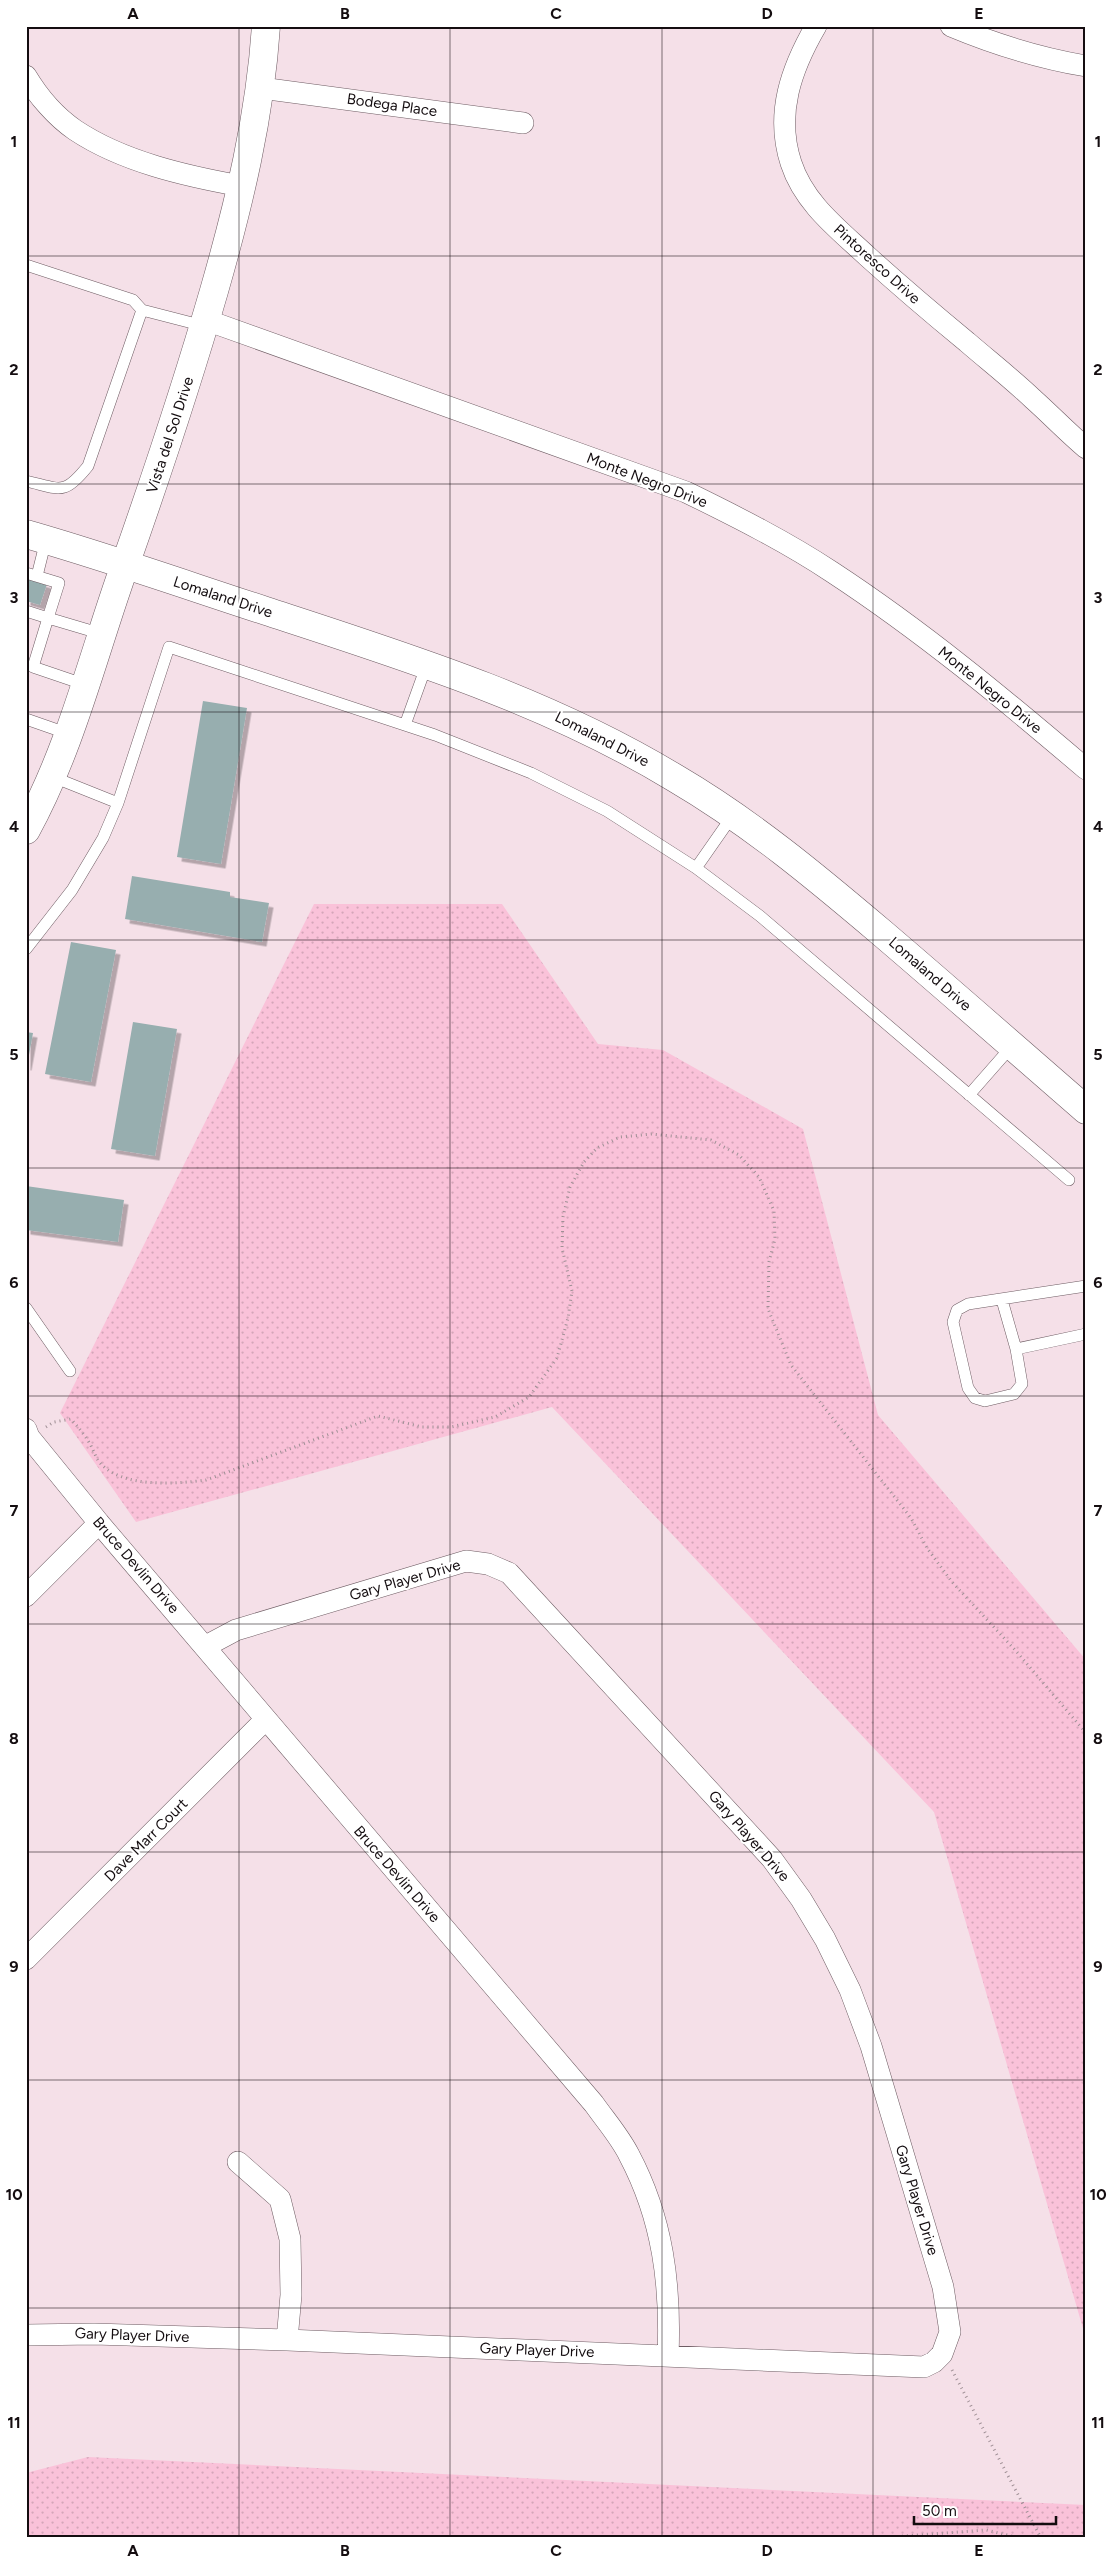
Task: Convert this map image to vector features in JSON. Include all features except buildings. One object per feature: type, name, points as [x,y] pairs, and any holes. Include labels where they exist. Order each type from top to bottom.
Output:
[{"type":"street","name":"Vista del Sol Drive","points":[[30,816],[53,777],[70,734],[124,565],[162,463],[205,323],[242,186],[255,125],[261,88],[266,26]]},
{"type":"street","name":"Pintoresco Drive","points":[[816,26],[788,86],[784,117],[788,150],[801,186],[813,204],[830,222],[916,301],[1033,398],[1086,448]]},
{"type":"street","points":[[951,26],[1006,47],[1056,61],[1086,66]]},
{"type":"street","points":[[26,76],[54,111],[68,124],[104,146],[159,166],[205,179],[242,186]]},
{"type":"street","name":"Bodega Place","points":[[261,88],[523,123]]},
{"type":"street","name":"Monte Negro Drive","points":[[205,323],[686,492],[738,518],[830,571],[907,624],[1008,702],[1086,769]]},
{"type":"street","name":"Lomaland Drive","points":[[36,537],[427,664],[495,689],[567,720],[676,778],[733,815],[821,881],[1086,1110]]},
{"type":"street","name":"Bruce Devlin Drive","points":[[27,1433],[99,1524],[206,1646],[266,1720],[594,2104],[629,2154],[649,2198],[665,2256],[670,2315],[668,2356]]},
{"type":"street","points":[[26,1596],[99,1524]]},
{"type":"street","name":"Gary Player Drive","points":[[26,2335],[76,2334],[287,2340],[924,2367],[934,2362],[942,2354],[950,2332],[943,2287],[871,2046],[850,1990],[825,1939],[801,1899],[772,1859],[509,1573],[488,1564],[466,1562],[236,1630],[206,1646]]},
{"type":"street","name":"Dave Marr Court","points":[[26,1959],[266,1720]]},
{"type":"street","points":[[238,2162],[280,2199],[290,2239],[291,2295],[287,2340]]},
{"type":"lane","points":[[26,265],[134,300],[142,310],[205,323]]},
{"type":"lane","points":[[26,481],[61,489],[74,484],[88,466],[142,310]]},
{"type":"lane","points":[[36,537],[30,575],[59,582],[33,667],[86,685]]},
{"type":"lane","points":[[26,611],[102,634]]},
{"type":"lane","points":[[26,949],[72,890],[103,838],[118,803],[168,648],[404,725],[531,773],[607,810],[696,868],[760,916],[1069,1180]]},
{"type":"lane","points":[[404,725],[427,664]]},
{"type":"lane","points":[[26,719],[70,734]]},
{"type":"lane","points":[[53,777],[118,803]]},
{"type":"lane","points":[[696,868],[733,815]]},
{"type":"lane","points":[[969,1095],[1012,1046]]},
{"type":"lane","points":[[1002,1300],[1016,1349],[1022,1384],[1014,1394],[986,1401],[975,1398],[968,1388],[953,1322],[957,1310],[968,1304],[1086,1286]]},
{"type":"lane","points":[[26,1308],[70,1371]]},
{"type":"lane","points":[[1016,1349],[1086,1334]]},
{"type":"path","points":[[27,1433],[54,1422],[72,1419],[89,1442],[99,1462],[112,1474],[134,1480],[176,1484],[206,1480],[378,1416],[422,1427],[451,1427],[495,1417],[529,1397],[557,1358],[568,1318],[572,1291],[562,1248],[563,1217],[570,1187],[584,1162],[597,1148],[620,1136],[652,1134],[711,1140],[739,1155],[746,1162],[759,1177],[774,1211],[774,1240],[769,1262],[768,1309],[791,1365],[911,1518],[927,1548],[952,1582],[1016,1651],[1086,1733]]},
{"type":"path","points":[[942,2354],[1041,2538]]},
{"type":"path","points":[[877,2538],[986,2530],[1020,2538]]},
{"type":"shaded area","points":[[314,904],[502,904],[598,1044],[663,1050],[803,1129],[878,1415],[1086,1660],[1086,2339],[934,1812],[552,1407],[136,1522],[60,1413]]},
{"type":"shaded area","points":[[88,2457],[1086,2505],[1086,2538],[26,2538],[26,2473]]}]
